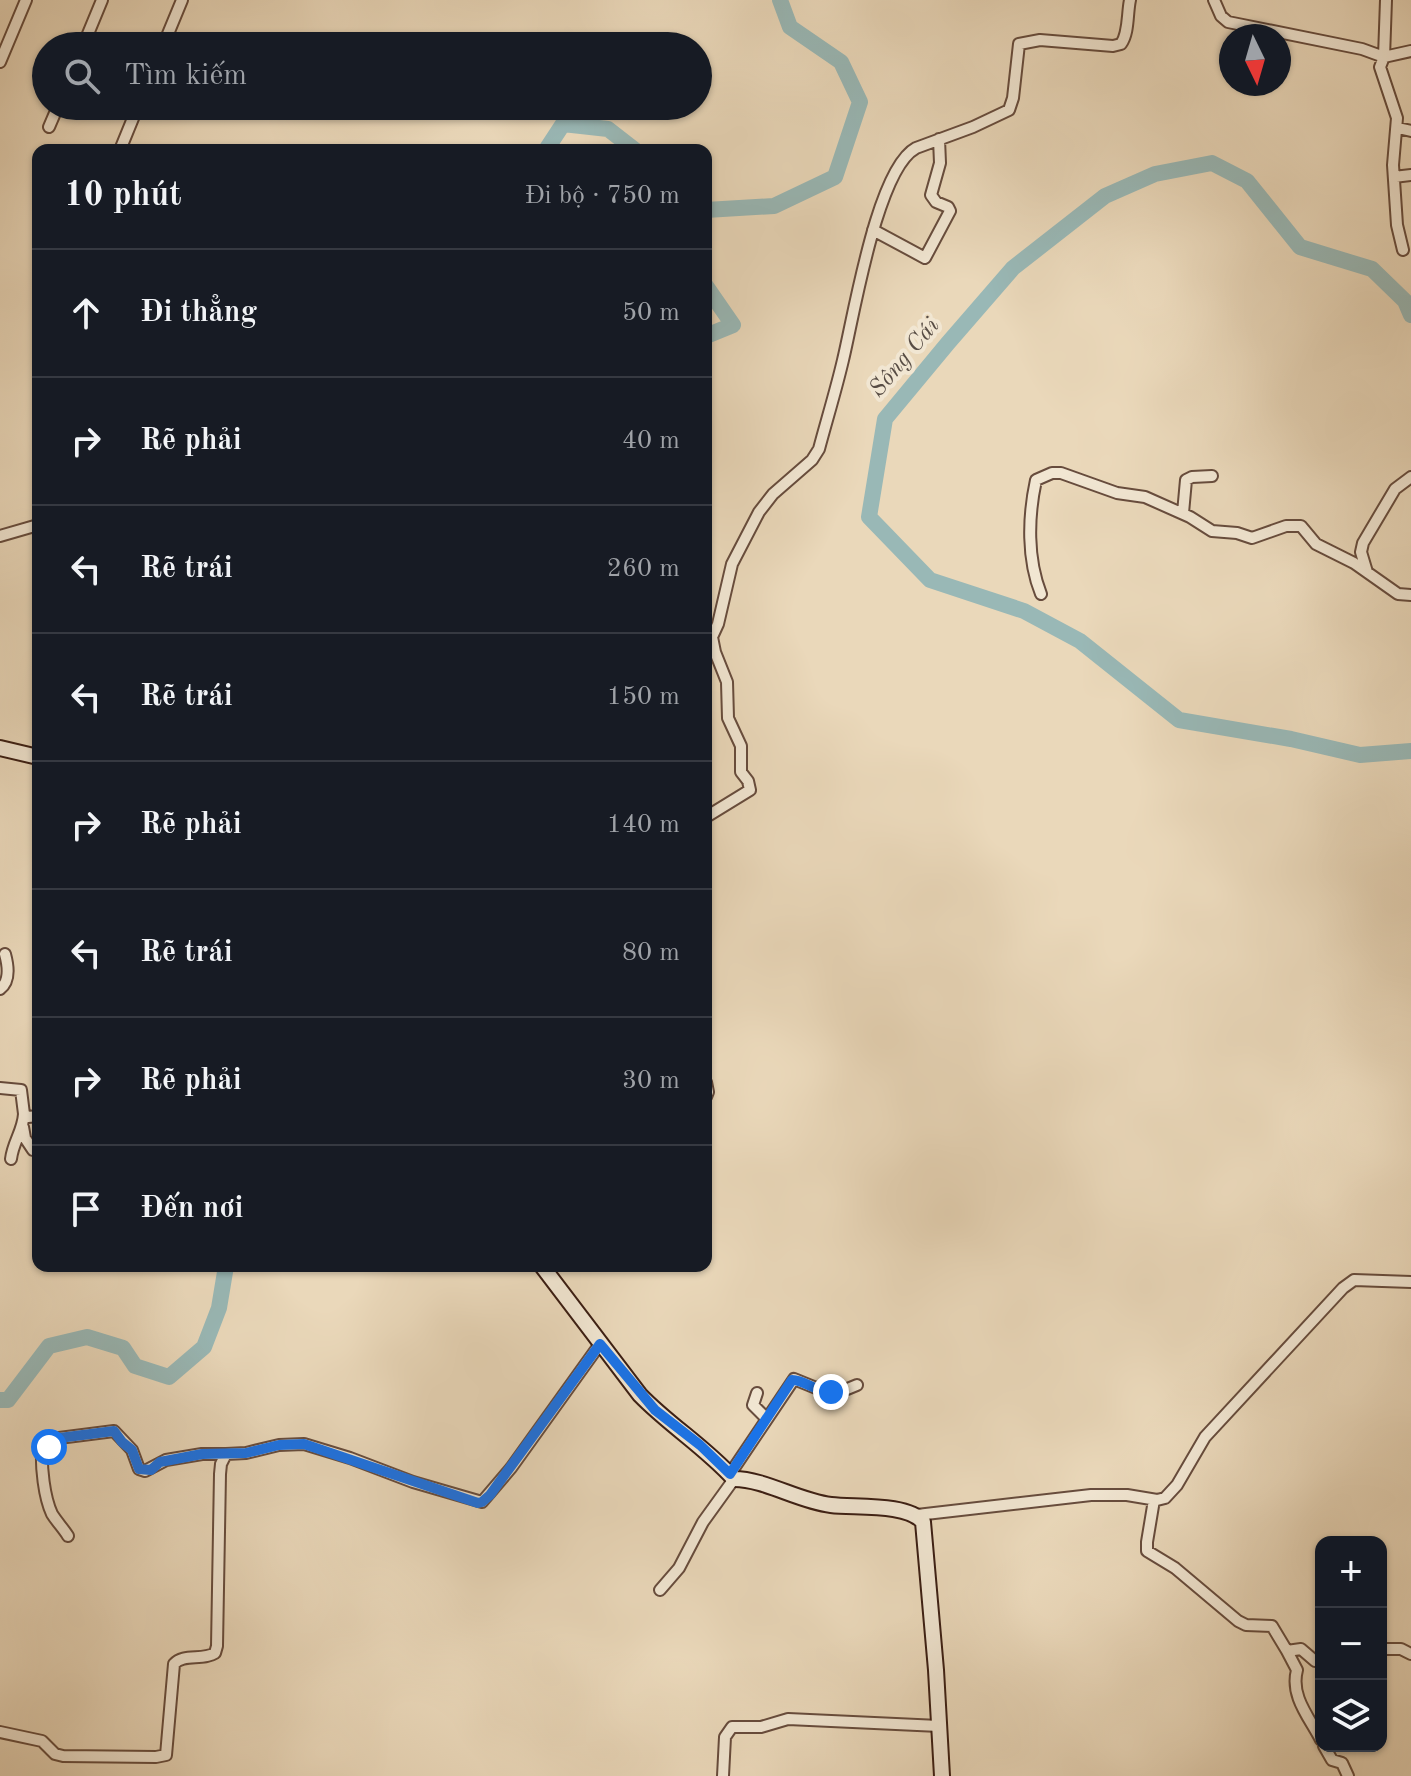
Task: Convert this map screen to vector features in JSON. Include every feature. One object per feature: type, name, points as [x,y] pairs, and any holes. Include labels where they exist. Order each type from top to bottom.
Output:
[{"type":"street","points":[[0,62],[26,0]]},
{"type":"street","points":[[89,32],[102,0]]},
{"type":"street","points":[[169,32],[182,0]]},
{"type":"street","points":[[712,811],[750,790],[741,772],[741,746],[728,718],[729,697],[725,674],[712,644],[724,589],[732,564],[759,512],[773,494],[812,460],[819,449],[873,230],[898,165],[908,152],[1009,110],[1019,44],[1040,40],[1121,44],[1125,37],[1130,0]]},
{"type":"street","points":[[1214,0],[1225,21],[1362,49],[1384,57],[1411,51]]},
{"type":"street","points":[[1386,0],[1381,72],[1395,109],[1398,128],[1393,165],[1397,225],[1403,250]]},
{"type":"street","points":[[49,127],[52,120]]},
{"type":"street","points":[[122,144],[132,120]]},
{"type":"street","points":[[1398,128],[1411,131]]},
{"type":"street","points":[[873,230],[925,258],[950,211],[931,195],[940,163],[939,139]]},
{"type":"street","points":[[1394,177],[1411,175]]},
{"type":"street","points":[[1041,594],[1031,557],[1031,519],[1035,483],[1052,473],[1068,475],[1117,493],[1145,497],[1183,513],[1207,530],[1252,538],[1286,526],[1301,526],[1316,544],[1367,572],[1398,594],[1411,595]]},
{"type":"street","points":[[1183,513],[1186,480],[1212,476]]},
{"type":"street","points":[[1367,572],[1361,552],[1363,543],[1395,489],[1411,477]]},
{"type":"street","points":[[0,536],[32,527]]},
{"type":"street","points":[[0,748],[32,756]]},
{"type":"street","points":[[0,989],[7,978],[5,954]]},
{"type":"street","points":[[0,1088],[21,1090],[25,1138],[32,1148]]},
{"type":"street","points":[[24,1114],[32,1117]]},
{"type":"street","points":[[11,1159],[13,1146],[23,1127]]},
{"type":"street","points":[[546,1272],[600,1344],[655,1410],[700,1445],[732,1477],[748,1479],[809,1501],[899,1510],[917,1515],[1091,1495],[1127,1495],[1154,1500],[1169,1495],[1205,1437],[1343,1288],[1354,1280],[1411,1282]]},
{"type":"street","points":[[68,1536],[52,1513],[41,1474],[42,1448],[52,1447],[59,1438],[114,1431],[132,1450],[139,1469],[145,1471],[166,1460],[304,1444],[482,1502],[511,1468],[600,1344]]},
{"type":"street","points":[[660,1590],[679,1568],[703,1522],[794,1379],[826,1392],[840,1392],[857,1385]]},
{"type":"street","points":[[757,1393],[753,1405],[767,1419]]},
{"type":"street","points":[[0,1732],[42,1741],[55,1754],[63,1756],[166,1755],[174,1664],[180,1659],[210,1656],[217,1646],[221,1464],[226,1454]]},
{"type":"street","points":[[1154,1500],[1147,1551],[1175,1568],[1238,1621],[1246,1625],[1272,1626],[1297,1670],[1295,1694],[1315,1729]]},
{"type":"street","points":[[917,1515],[923,1522],[926,1542],[942,1776]]},
{"type":"street","points":[[1287,1651],[1301,1649],[1315,1661]]},
{"type":"street","points":[[1387,1649],[1401,1649],[1411,1654]]},
{"type":"street","points":[[723,1776],[725,1737],[732,1727],[761,1727],[788,1719],[939,1726]]},
{"type":"street","points":[[1327,1752],[1332,1760],[1342,1763],[1348,1776]]},
{"type":"waterway","points":[[712,210],[774,206],[835,177],[860,102],[841,62],[790,27],[780,0]]},
{"type":"waterway","points":[[550,144],[563,124],[608,129],[627,144]]},
{"type":"waterway","name":"Sông Cái","points":[[1411,315],[1405,301],[1372,269],[1300,247],[1247,181],[1212,163],[1155,174],[1105,196],[1013,268],[948,343],[885,419],[869,517],[930,580],[1024,611],[1080,641],[1179,720],[1291,739],[1360,755],[1411,751]]},
{"type":"waterway","points":[[712,295],[733,325],[712,334]]},
{"type":"waterway","points":[[0,1400],[8,1400],[49,1346],[87,1337],[123,1348],[135,1366],[169,1377],[204,1347],[219,1308],[225,1272]]},
{"type":"route","points":[[49,1447],[59,1438],[114,1431],[134,1453],[139,1469],[145,1471],[166,1460],[219,1452],[246,1453],[289,1443],[304,1444],[478,1503],[490,1495],[511,1468],[600,1344],[640,1395],[730,1474],[792,1380],[819,1391],[831,1392]]}]
